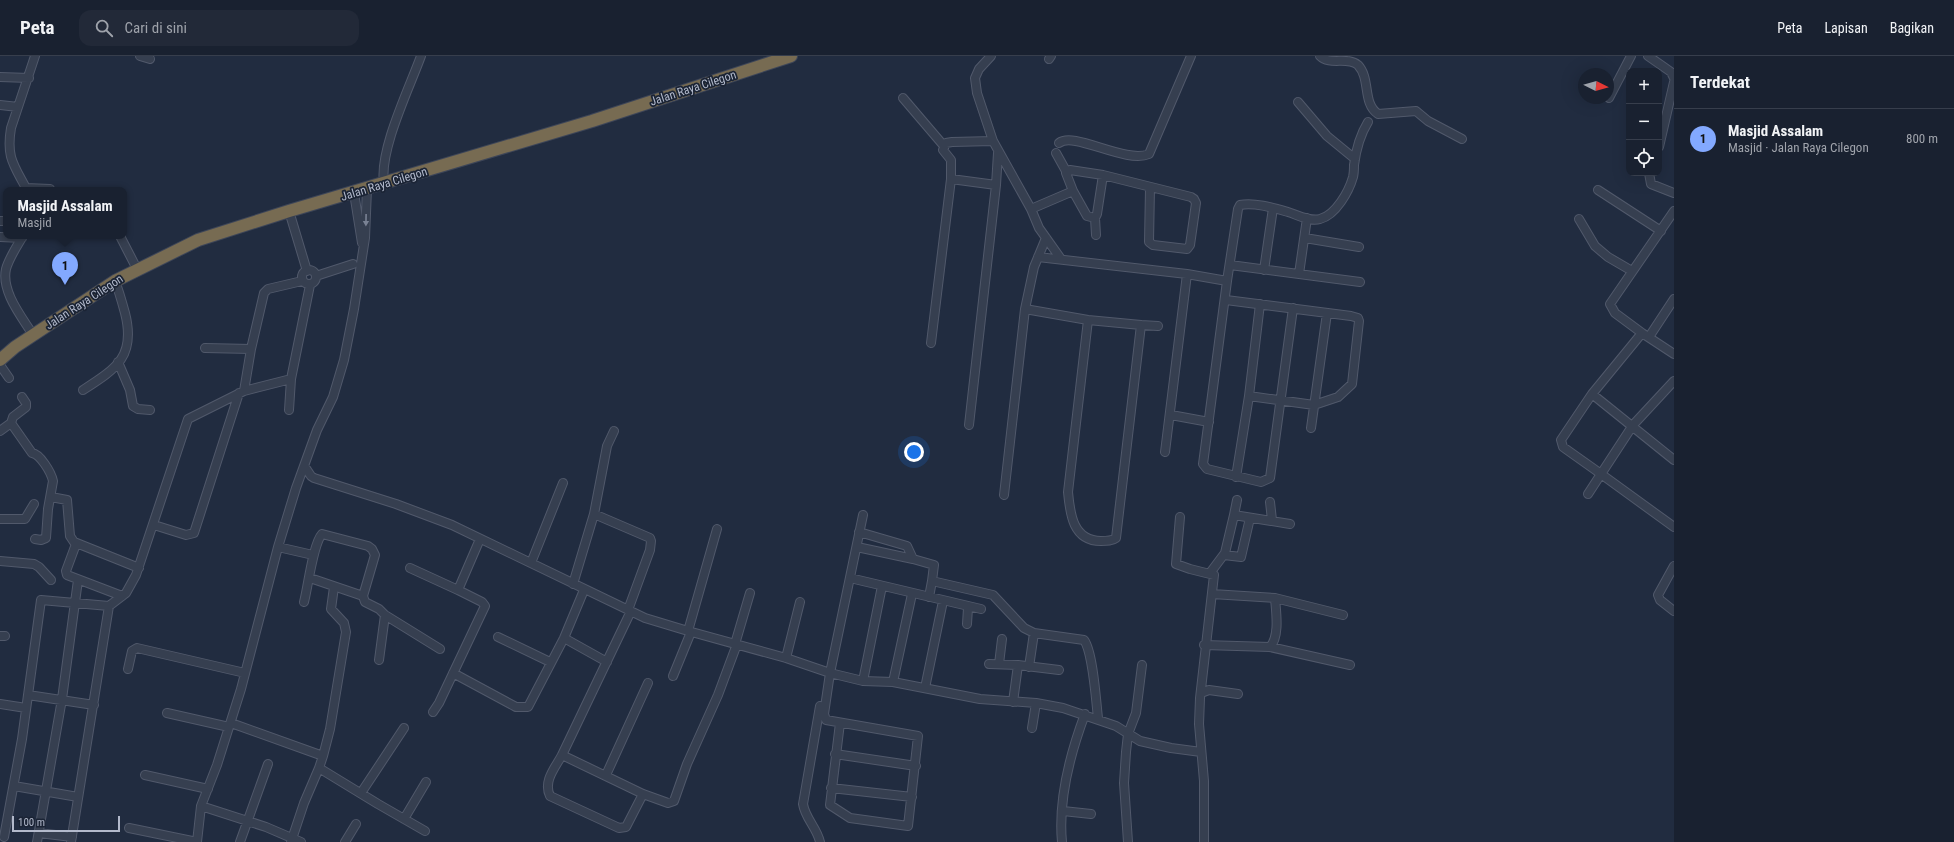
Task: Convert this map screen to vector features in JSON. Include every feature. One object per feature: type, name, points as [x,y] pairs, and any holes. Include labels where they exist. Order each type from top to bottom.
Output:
[{"type":"highway","name":"Jalan Raya Cilegon","points":[[0,360],[33,335],[115,281],[136,269],[198,240],[288,211],[354,193],[592,121],[791,56]]},
{"type":"street","points":[[26,187],[13,167],[9,149],[11,128],[29,78],[35,56]]},
{"type":"street","points":[[140,56],[150,59]]},
{"type":"street","points":[[384,183],[383,168],[388,144],[421,56]]},
{"type":"street","points":[[991,56],[979,69],[975,78],[977,93],[993,141],[998,153],[1046,238],[1061,260]]},
{"type":"street","points":[[1059,143],[1063,140],[1071,140],[1140,156],[1148,154],[1153,147],[1191,56]]},
{"type":"street","points":[[1320,56],[1328,60],[1352,58],[1359,66],[1364,76],[1369,103],[1375,112],[1382,114],[1416,111],[1428,121],[1462,139]]},
{"type":"street","points":[[1614,89],[1632,56]]},
{"type":"street","points":[[1648,56],[1671,72],[1674,78]]},
{"type":"street","points":[[0,77],[29,78]]},
{"type":"street","points":[[1661,140],[1674,82]]},
{"type":"street","points":[[902,98],[944,146],[943,150],[951,160],[951,179],[931,343]]},
{"type":"street","points":[[1298,102],[1327,136],[1355,159]]},
{"type":"street","points":[[0,105],[18,107]]},
{"type":"street","points":[[1293,308],[1270,478],[1261,482],[1207,469],[1204,466],[1209,422],[1238,209],[1240,205],[1246,204],[1273,208],[1307,218],[1320,220],[1334,210],[1350,184],[1354,175],[1355,159],[1362,131],[1368,122]]},
{"type":"street","points":[[944,146],[946,143],[952,142],[993,141]]},
{"type":"street","points":[[969,425],[996,185],[998,153]]},
{"type":"street","points":[[1056,153],[1066,171],[1073,191],[1087,216],[1095,218]]},
{"type":"street","points":[[1066,171],[1072,170],[1103,175],[1194,199],[1196,203],[1190,245],[1187,249],[1153,245],[1148,242],[1150,188]]},
{"type":"street","points":[[1096,235],[1095,218],[1097,214],[1103,175]]},
{"type":"street","points":[[1650,176],[1651,184],[1674,193]]},
{"type":"street","points":[[951,179],[996,185]]},
{"type":"street","points":[[129,828],[197,842],[201,806],[230,725],[278,547],[317,430],[333,397],[344,360],[363,250],[367,189]]},
{"type":"street","points":[[1598,190],[1661,231]]},
{"type":"street","points":[[1031,209],[1073,191]]},
{"type":"street","points":[[354,193],[363,250]]},
{"type":"street","points":[[1264,270],[1273,208]]},
{"type":"street","points":[[288,211],[307,271]]},
{"type":"street","points":[[1674,211],[1610,304],[1615,313],[1674,354]]},
{"type":"street","points":[[1299,274],[1307,218]]},
{"type":"street","points":[[1579,219],[1595,246],[1608,257],[1632,271]]},
{"type":"street","points":[[1004,495],[1025,309],[1034,267],[1046,238]]},
{"type":"street","points":[[1305,238],[1359,247]]},
{"type":"street","points":[[22,239],[6,268],[5,281],[11,299],[33,335]]},
{"type":"street","points":[[121,239],[136,269]]},
{"type":"street","points":[[1038,257],[1187,274],[1227,281]]},
{"type":"street","points":[[316,276],[353,264]]},
{"type":"street","points":[[1230,265],[1360,282]]},
{"type":"street","points":[[289,410],[291,380],[306,283],[302,275],[307,271],[313,272],[316,276]]},
{"type":"street","points":[[1165,452],[1171,416],[1187,274]]},
{"type":"street","points":[[154,525],[186,535],[194,533],[241,392],[265,291],[315,281],[316,276]]},
{"type":"street","points":[[83,390],[101,378],[118,362],[129,344],[130,336],[126,315],[115,281]]},
{"type":"street","points":[[1674,299],[1646,335],[1592,394],[1561,440],[1561,444],[1581,461],[1602,474],[1674,527]]},
{"type":"street","points":[[1226,300],[1356,317],[1359,321],[1354,379],[1351,386],[1338,397],[1314,405],[1281,399],[1249,396]]},
{"type":"street","points":[[1236,477],[1249,396],[1260,304]]},
{"type":"street","points":[[1025,309],[1088,320],[1158,326]]},
{"type":"street","points":[[1311,428],[1327,313]]},
{"type":"street","points":[[1088,320],[1068,492],[1072,516],[1078,529],[1083,537],[1093,541],[1113,540],[1116,538],[1141,325]]},
{"type":"street","points":[[205,348],[251,349]]},
{"type":"street","points":[[118,362],[128,386],[133,406],[138,409],[150,410]]},
{"type":"street","points":[[0,365],[9,378]]},
{"type":"street","points":[[3,839],[14,786],[41,600],[109,606],[122,596],[130,588],[139,568],[188,419],[241,392],[291,380]]},
{"type":"street","points":[[1588,494],[1602,474],[1615,450],[1633,425],[1674,382]]},
{"type":"street","points":[[1592,394],[1633,425],[1674,460]]},
{"type":"street","points":[[22,397],[26,403],[26,407],[12,417],[11,423],[32,453],[39,457],[52,477],[53,485],[48,509],[46,538],[41,540],[35,539]]},
{"type":"street","points":[[1171,416],[1209,422]]},
{"type":"street","points":[[0,431],[11,423]]},
{"type":"street","points":[[574,584],[594,514],[607,446],[614,431]]},
{"type":"street","points":[[305,467],[310,476],[314,478],[396,504],[452,525],[584,590],[645,618],[689,632],[786,658],[828,672],[863,681],[894,682],[980,699],[1057,706],[1098,718],[1116,726],[1140,741],[1171,748],[1202,752]]},
{"type":"street","points":[[531,563],[563,483]]},
{"type":"street","points":[[51,497],[67,500],[70,536],[76,544],[139,568]]},
{"type":"street","points":[[1210,573],[1224,555],[1234,515],[1236,500]]},
{"type":"street","points":[[1270,502],[1272,520]]},
{"type":"street","points":[[0,519],[25,519],[34,504]]},
{"type":"street","points":[[594,514],[650,538],[650,550],[630,610],[607,662],[547,783],[546,789],[550,796],[619,828],[626,826],[643,794]]},
{"type":"street","points":[[820,842],[816,829],[805,813],[803,804],[828,672],[863,515]]},
{"type":"street","points":[[1234,515],[1290,524]]},
{"type":"street","points":[[1180,516],[1176,564],[1214,575],[1204,645],[1199,724],[1203,756],[1205,794],[1204,842]]},
{"type":"street","points":[[1224,555],[1241,557],[1250,518]]},
{"type":"street","points":[[673,676],[689,632],[717,529]]},
{"type":"street","points":[[859,532],[905,545],[913,558]]},
{"type":"street","points":[[304,602],[310,578],[313,555],[322,534],[370,547],[375,555],[362,596],[365,602],[379,609],[385,615],[440,650]]},
{"type":"street","points":[[458,590],[480,539]]},
{"type":"street","points":[[76,544],[66,573],[78,580],[122,596]]},
{"type":"street","points":[[278,547],[313,555]]},
{"type":"street","points":[[857,547],[913,558],[934,565],[928,596]]},
{"type":"street","points":[[0,561],[34,564],[39,567],[51,580]]},
{"type":"street","points":[[1674,566],[1658,595],[1660,600],[1674,611]]},
{"type":"street","points":[[410,568],[458,590],[485,605],[439,703],[433,712]]},
{"type":"street","points":[[310,578],[362,596]]},
{"type":"street","points":[[850,578],[912,594],[928,596],[968,608],[980,609]]},
{"type":"street","points":[[37,842],[62,699],[78,580]]},
{"type":"street","points":[[932,581],[993,595],[1024,628],[1034,633],[1081,639],[1087,644],[1092,668],[1098,718]]},
{"type":"street","points":[[863,681],[882,586]]},
{"type":"street","points":[[292,840],[304,803],[319,768],[330,729],[346,632],[344,623],[331,609],[334,587]]},
{"type":"street","points":[[453,673],[516,707],[525,708],[531,704],[550,662],[564,638],[584,590]]},
{"type":"street","points":[[562,755],[643,794],[668,803],[674,801],[687,764],[718,696],[736,644],[750,593]]},
{"type":"street","points":[[894,682],[912,594]]},
{"type":"street","points":[[1212,594],[1276,598],[1343,615]]},
{"type":"street","points":[[1270,647],[1274,643],[1275,636],[1276,598]]},
{"type":"street","points":[[925,688],[943,601]]},
{"type":"street","points":[[786,658],[800,602]]},
{"type":"street","points":[[39,833],[71,840],[109,606]]},
{"type":"street","points":[[967,624],[968,608]]},
{"type":"street","points":[[379,660],[385,615]]},
{"type":"street","points":[[1029,668],[1034,633]]},
{"type":"street","points":[[498,637],[550,662]]},
{"type":"street","points":[[564,638],[607,662]]},
{"type":"street","points":[[999,664],[1002,639]]},
{"type":"street","points":[[1204,645],[1270,647],[1350,665]]},
{"type":"street","points":[[128,670],[132,651],[137,648],[244,673]]},
{"type":"street","points":[[989,664],[1018,665],[1029,668],[1059,670]]},
{"type":"street","points":[[1013,702],[1018,665]]},
{"type":"street","points":[[1128,842],[1124,783],[1128,734],[1136,713],[1142,665]]},
{"type":"street","points":[[828,672],[823,711],[824,718],[840,723],[917,735],[919,737],[909,824],[906,827],[846,817],[830,806],[840,723]]},
{"type":"street","points":[[606,775],[648,684]]},
{"type":"street","points":[[1201,693],[1209,690],[1238,694]]},
{"type":"street","points":[[28,695],[94,704]]},
{"type":"street","points":[[0,704],[26,708]]},
{"type":"street","points":[[1032,728],[1036,704]]},
{"type":"street","points":[[167,713],[230,725],[323,756]]},
{"type":"street","points":[[1062,842],[1065,785],[1070,760],[1085,714]]},
{"type":"street","points":[[361,793],[404,728]]},
{"type":"street","points":[[836,754],[916,766]]},
{"type":"street","points":[[240,842],[268,764]]},
{"type":"street","points":[[319,768],[425,831]]},
{"type":"street","points":[[145,775],[208,789]]},
{"type":"street","points":[[404,819],[426,782]]},
{"type":"street","points":[[14,786],[78,797]]},
{"type":"street","points":[[831,788],[912,797]]},
{"type":"street","points":[[201,806],[248,820],[292,840],[301,842]]},
{"type":"street","points":[[1063,812],[1091,814]]},
{"type":"street","points":[[345,842],[356,824]]},
{"type":"place","name":"Masjid Assalam","points":[[65,285]]}]
